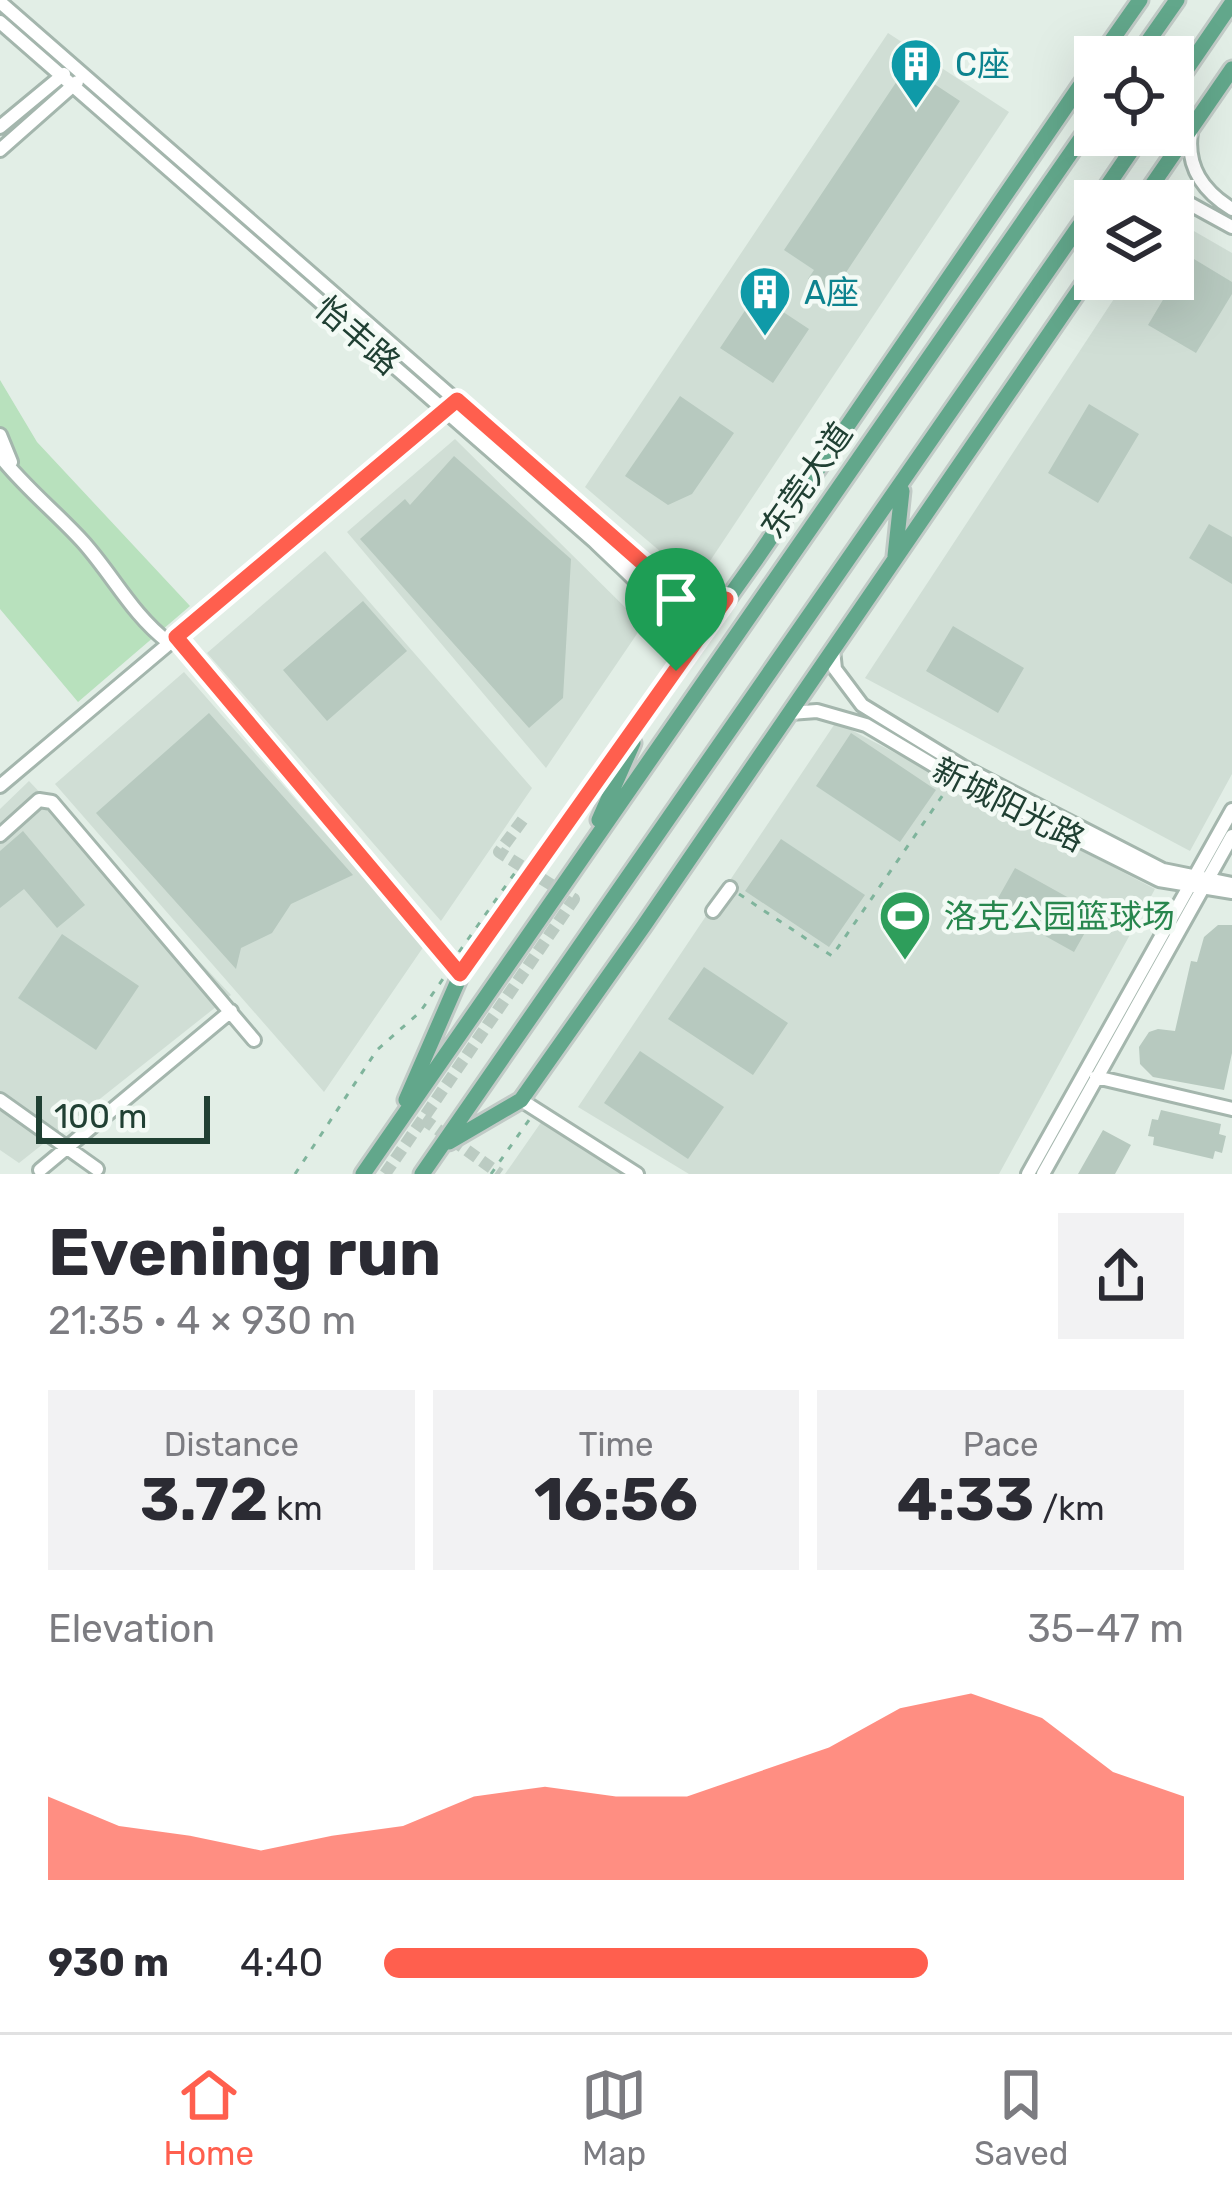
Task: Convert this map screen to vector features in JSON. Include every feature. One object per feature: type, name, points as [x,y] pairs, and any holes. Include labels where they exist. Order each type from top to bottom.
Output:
[{"type":"main road","points":[[1114,36],[1140,0]]},
{"type":"main road","points":[[1152,36],[1177,0]]},
{"type":"main road","points":[[1194,58],[1232,3]]},
{"type":"main road","points":[[1194,126],[1232,68]]},
{"type":"main road","points":[[393,1130],[456,969],[528,878],[534,858],[676,671],[1074,93]]},
{"type":"main road","name":"东莞大道","points":[[363,1174],[1074,148]]},
{"type":"main road","points":[[422,1174],[1074,234]]},
{"type":"main road","points":[[441,1146],[520,1100],[1074,298]]},
{"type":"main road","points":[[895,560],[902,485]]},
{"type":"main road","points":[[580,861],[646,713]]},
{"type":"street","name":"怡丰路","points":[[0,2],[72,77],[594,541],[657,605],[674,636],[676,671]]},
{"type":"street","name":"怡丰路","points":[[0,22],[457,400],[671,588],[703,601],[726,599]]},
{"type":"street","points":[[0,127],[72,77]]},
{"type":"street","points":[[0,150],[72,77]]},
{"type":"street","points":[[1191,156],[1195,172],[1215,198],[1232,209]]},
{"type":"street","points":[[1194,206],[1232,226]]},
{"type":"street","points":[[0,786],[457,400]]},
{"type":"street","points":[[0,435],[27,487]]},
{"type":"street","points":[[0,456],[89,549],[140,618],[172,639],[456,969]]},
{"type":"street","name":"新城阳光路","points":[[833,650],[835,669],[862,705],[963,767],[1163,870],[1199,883]]},
{"type":"street","name":"新城阳光路","points":[[790,713],[817,711],[866,725],[955,778],[1159,880],[1232,888]]},
{"type":"street","points":[[0,835],[39,800],[52,802],[254,1040]]},
{"type":"street","points":[[1043,1174],[1199,883],[1232,810]]},
{"type":"street","points":[[1028,1174],[1199,883],[1232,836]]},
{"type":"street","points":[[713,911],[730,888]]},
{"type":"street","points":[[40,1170],[231,1012]]},
{"type":"street","points":[[1096,1077],[1232,1109]]},
{"type":"street","points":[[0,1100],[97,1169]]},
{"type":"street","points":[[520,1100],[637,1174]]},
{"type":"path","points":[[730,888],[832,956],[955,778]]},
{"type":"path","points":[[295,1174],[377,1050],[420,1012],[456,969],[477,922],[534,858]]},
{"type":"path","points":[[491,1174],[538,1109]]},
{"type":"shaded area","points":[[888,33],[1009,112],[696,582],[585,487]]},
{"type":"shaded area","points":[[1194,231],[1232,253],[1232,774],[1190,851],[865,678],[1113,300],[1194,300]]},
{"type":"shaded area","points":[[455,439],[643,625],[546,768],[347,532]]},
{"type":"shaded area","points":[[325,551],[532,788],[441,921],[207,653]]},
{"type":"shaded area","points":[[184,672],[424,946],[324,1092],[55,784]]},
{"type":"shaded area","points":[[836,722],[1155,889],[999,1174],[689,1174],[578,1107]]},
{"type":"shaded area","points":[[29,781],[231,995],[19,1163],[0,1150],[0,809]]},
{"type":"shaded area","points":[[542,1121],[622,1174],[505,1174]]},
{"type":"green space","points":[[0,380],[37,442],[190,606],[78,702],[0,609]]},
{"type":"building","points":[[907,66],[960,101],[831,295],[808,279],[814,270],[784,250]]},
{"type":"building","points":[[1194,259],[1232,282],[1232,294],[1196,353],[1148,325],[1163,300],[1194,300]]},
{"type":"building","name":"A座","points":[[756,294],[809,329],[773,383],[720,348]]},
{"type":"building","points":[[680,396],[734,433],[692,494],[668,505],[625,476]]},
{"type":"building","points":[[1089,404],[1139,434],[1098,503],[1048,473]]},
{"type":"building","points":[[454,456],[571,559],[563,698],[529,728],[360,539],[405,499],[410,505]]},
{"type":"building","points":[[1209,524],[1232,537],[1232,584],[1189,558]]},
{"type":"building","points":[[363,601],[407,651],[327,721],[283,670]]},
{"type":"building","points":[[953,626],[1024,668],[998,713],[926,671]]},
{"type":"building","points":[[209,713],[353,875],[291,904],[272,933],[241,948],[236,969],[96,813]]},
{"type":"building","points":[[851,733],[936,790],[900,842],[816,786]]},
{"type":"building","points":[[23,831],[85,905],[57,928],[24,889],[0,908],[0,851]]},
{"type":"building","points":[[781,839],[865,895],[829,947],[745,891]]},
{"type":"building","points":[[1015,868],[1096,913],[1074,952],[993,907]]},
{"type":"building","points":[[1218,925],[1232,925],[1232,1053],[1224,1090],[1153,1077],[1140,1064],[1139,1047],[1149,1032],[1175,1031],[1191,961],[1197,962],[1204,937]]},
{"type":"building","points":[[62,934],[139,986],[96,1050],[18,998]]},
{"type":"building","points":[[704,967],[788,1023],[753,1075],[668,1019]]},
{"type":"building","points":[[640,1051],[724,1107],[688,1159],[604,1103]]},
{"type":"building","points":[[1161,1110],[1221,1124],[1219,1134],[1226,1136],[1222,1153],[1215,1151],[1213,1159],[1153,1145],[1154,1137],[1148,1136],[1152,1119],[1158,1120]]},
{"type":"building","points":[[1103,1130],[1131,1145],[1115,1174],[1078,1174]]},
{"type":"tunnel","points":[[385,1174],[574,899],[499,852],[524,818]]},
{"type":"tunnel","points":[[423,1119],[500,1174]]},
{"type":"place","name":"C座","points":[[916,110]]},
{"type":"place","name":"A座","points":[[765,338]]},
{"type":"place","name":"洛克公园篮球场","points":[[905,962]]},
{"type":"route","points":[[457,400],[671,588],[703,601],[726,599],[676,671],[460,974],[176,637],[457,400]]}]
